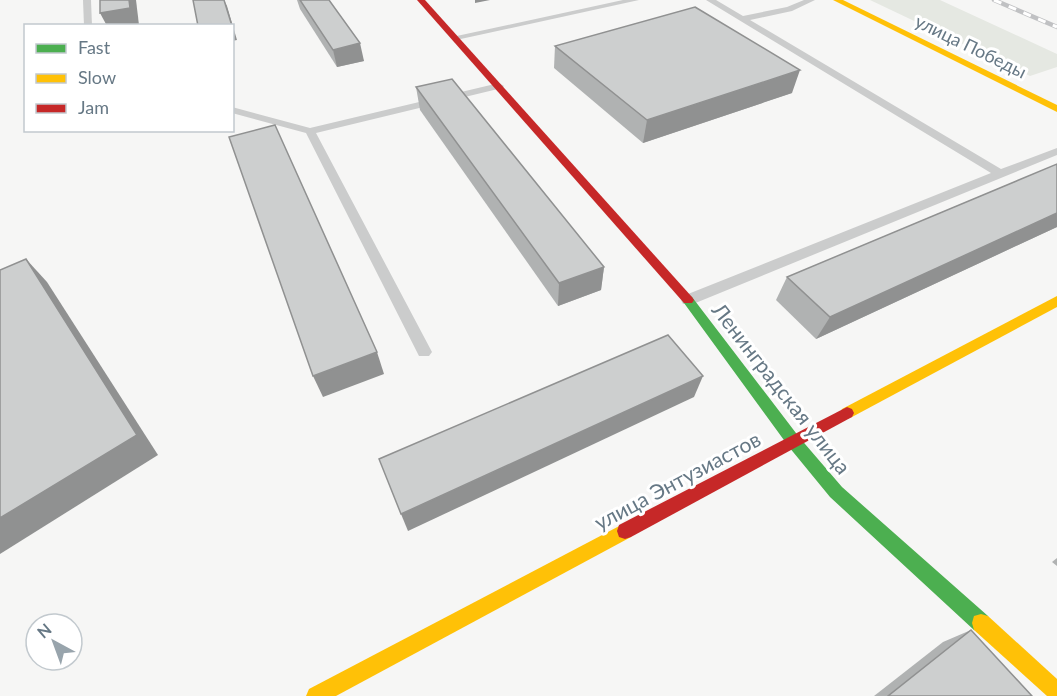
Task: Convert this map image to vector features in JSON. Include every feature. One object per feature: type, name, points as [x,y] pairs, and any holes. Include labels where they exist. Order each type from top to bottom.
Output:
[{"type":"street","name":"Ленинградская улица","points":[[421,0],[688,300],[794,442],[836,492],[1057,692]]},
{"type":"street","name":"улица Победы","points":[[837,0],[1057,109]]},
{"type":"street","name":"улица Энтузиастов","points":[[316,696],[1057,301]]},
{"type":"lane","points":[[87,0],[88,24]]},
{"type":"lane","points":[[456,37],[636,0]]},
{"type":"lane","points":[[710,0],[999,173]]},
{"type":"lane","points":[[743,19],[789,9],[812,0]]},
{"type":"lane","points":[[234,111],[309,131],[499,86]]},
{"type":"lane","points":[[309,131],[424,352]]},
{"type":"lane","points":[[688,300],[1057,151]]},
{"type":"shaded area","points":[[870,0],[940,0],[1057,54],[1057,67],[1030,76]]},
{"type":"building","points":[[100,0],[129,0],[130,8],[100,13]]},
{"type":"building","points":[[193,0],[224,0],[231,24],[198,24]]},
{"type":"building","points":[[300,0],[329,0],[360,43],[333,50]]},
{"type":"building","points":[[695,7],[800,70],[647,120],[555,46]]},
{"type":"building","points":[[452,79],[604,267],[559,283],[416,87]]},
{"type":"building","points":[[275,125],[377,352],[313,376],[229,137]]},
{"type":"building","points":[[1057,164],[1057,213],[830,317],[787,277]]},
{"type":"building","points":[[26,259],[137,435],[0,518],[0,270]]},
{"type":"building","points":[[668,335],[703,376],[401,514],[379,459]]},
{"type":"building","points":[[971,630],[1032,696],[888,696]]},
{"type":"railway","points":[[994,0],[1057,27]]},
{"type":"traffic: fast","points":[[688,300],[794,442],[836,492],[981,623]]},
{"type":"traffic: slow","points":[[837,0],[1057,109]]},
{"type":"traffic: slow","points":[[847,413],[1057,301]]},
{"type":"traffic: slow","points":[[316,696],[625,531]]},
{"type":"traffic: slow","points":[[981,623],[1057,692]]},
{"type":"traffic: jam","points":[[421,0],[688,300]]},
{"type":"traffic: jam","points":[[625,531],[847,413]]}]
